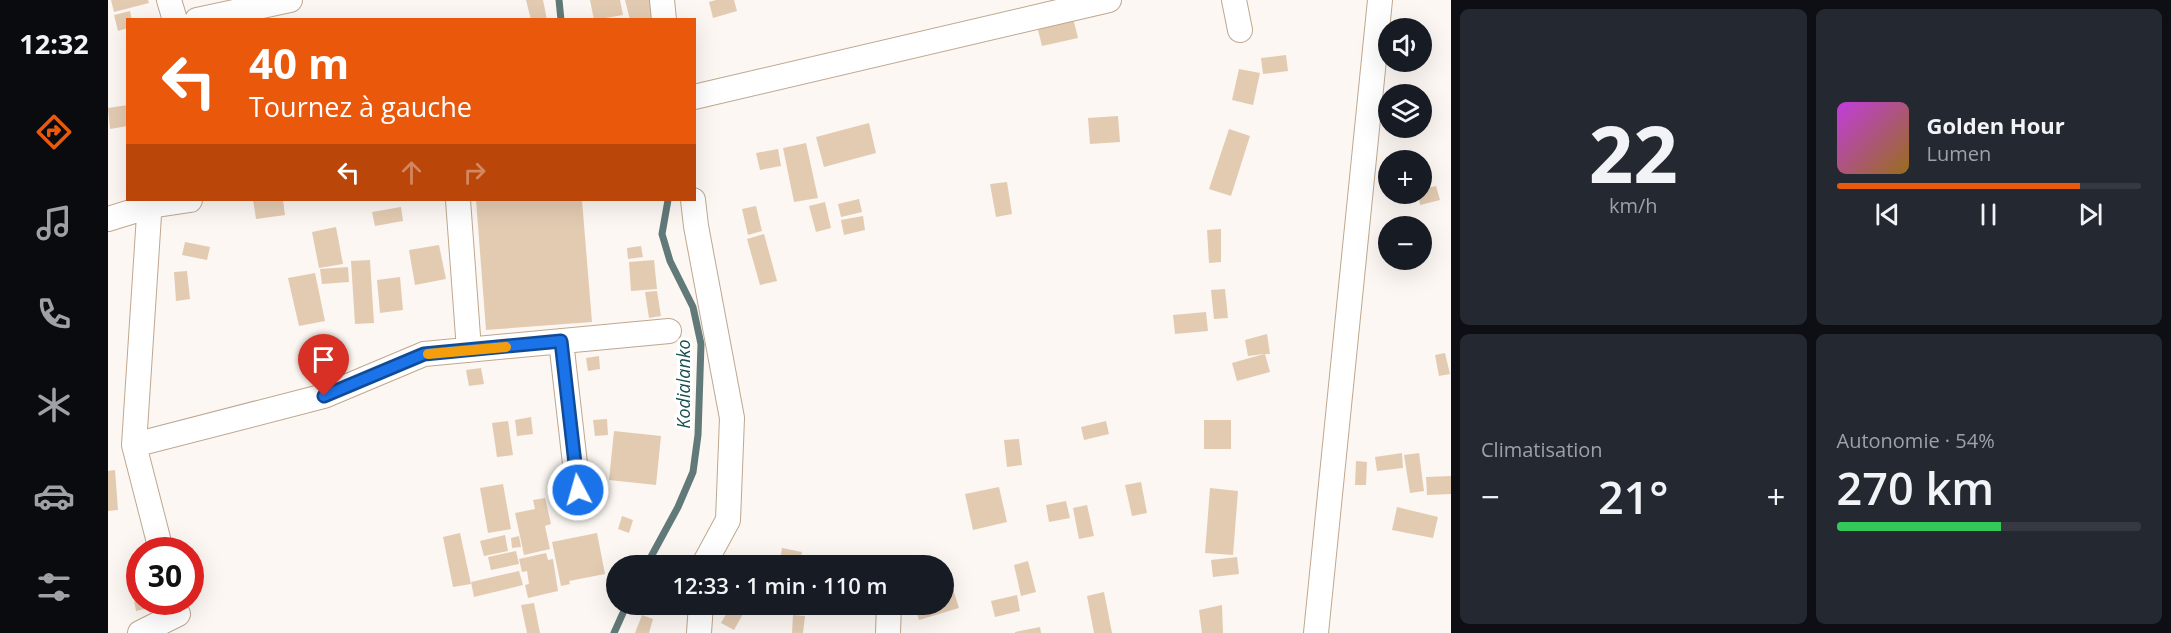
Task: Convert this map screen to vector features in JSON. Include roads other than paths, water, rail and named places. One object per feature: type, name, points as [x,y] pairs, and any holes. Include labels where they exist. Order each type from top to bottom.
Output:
[{"type":"street","points":[[169,0],[174,18]]},
{"type":"street","points":[[206,18],[290,0]]},
{"type":"street","points":[[662,0],[664,18]]},
{"type":"street","points":[[696,97],[1109,0]]},
{"type":"street","points":[[1234,0],[1240,30]]},
{"type":"street","points":[[1316,633],[1380,0]]},
{"type":"street","points":[[108,219],[150,203],[177,201]]},
{"type":"street","points":[[458,201],[469,350]]},
{"type":"street","points":[[693,201],[732,418],[728,520],[709,555]]},
{"type":"street","points":[[150,203],[134,445],[158,537]]},
{"type":"street","points":[[134,445],[324,396],[424,354],[669,331]]},
{"type":"street","points":[[561,341],[578,490]]},
{"type":"street","points":[[699,633],[700,615]]},
{"type":"street","points":[[888,633],[889,615]]},
{"type":"street","points":[[140,633],[178,616]]},
{"type":"waterway","name":"Kodialanko","points":[[559,0],[561,18]]},
{"type":"waterway","name":"Kodialanko","points":[[652,555],[678,507],[693,472],[698,435],[701,344],[693,307],[670,261],[662,234],[668,201]]},
{"type":"waterway","name":"Kodialanko","points":[[614,633],[622,615]]}]
